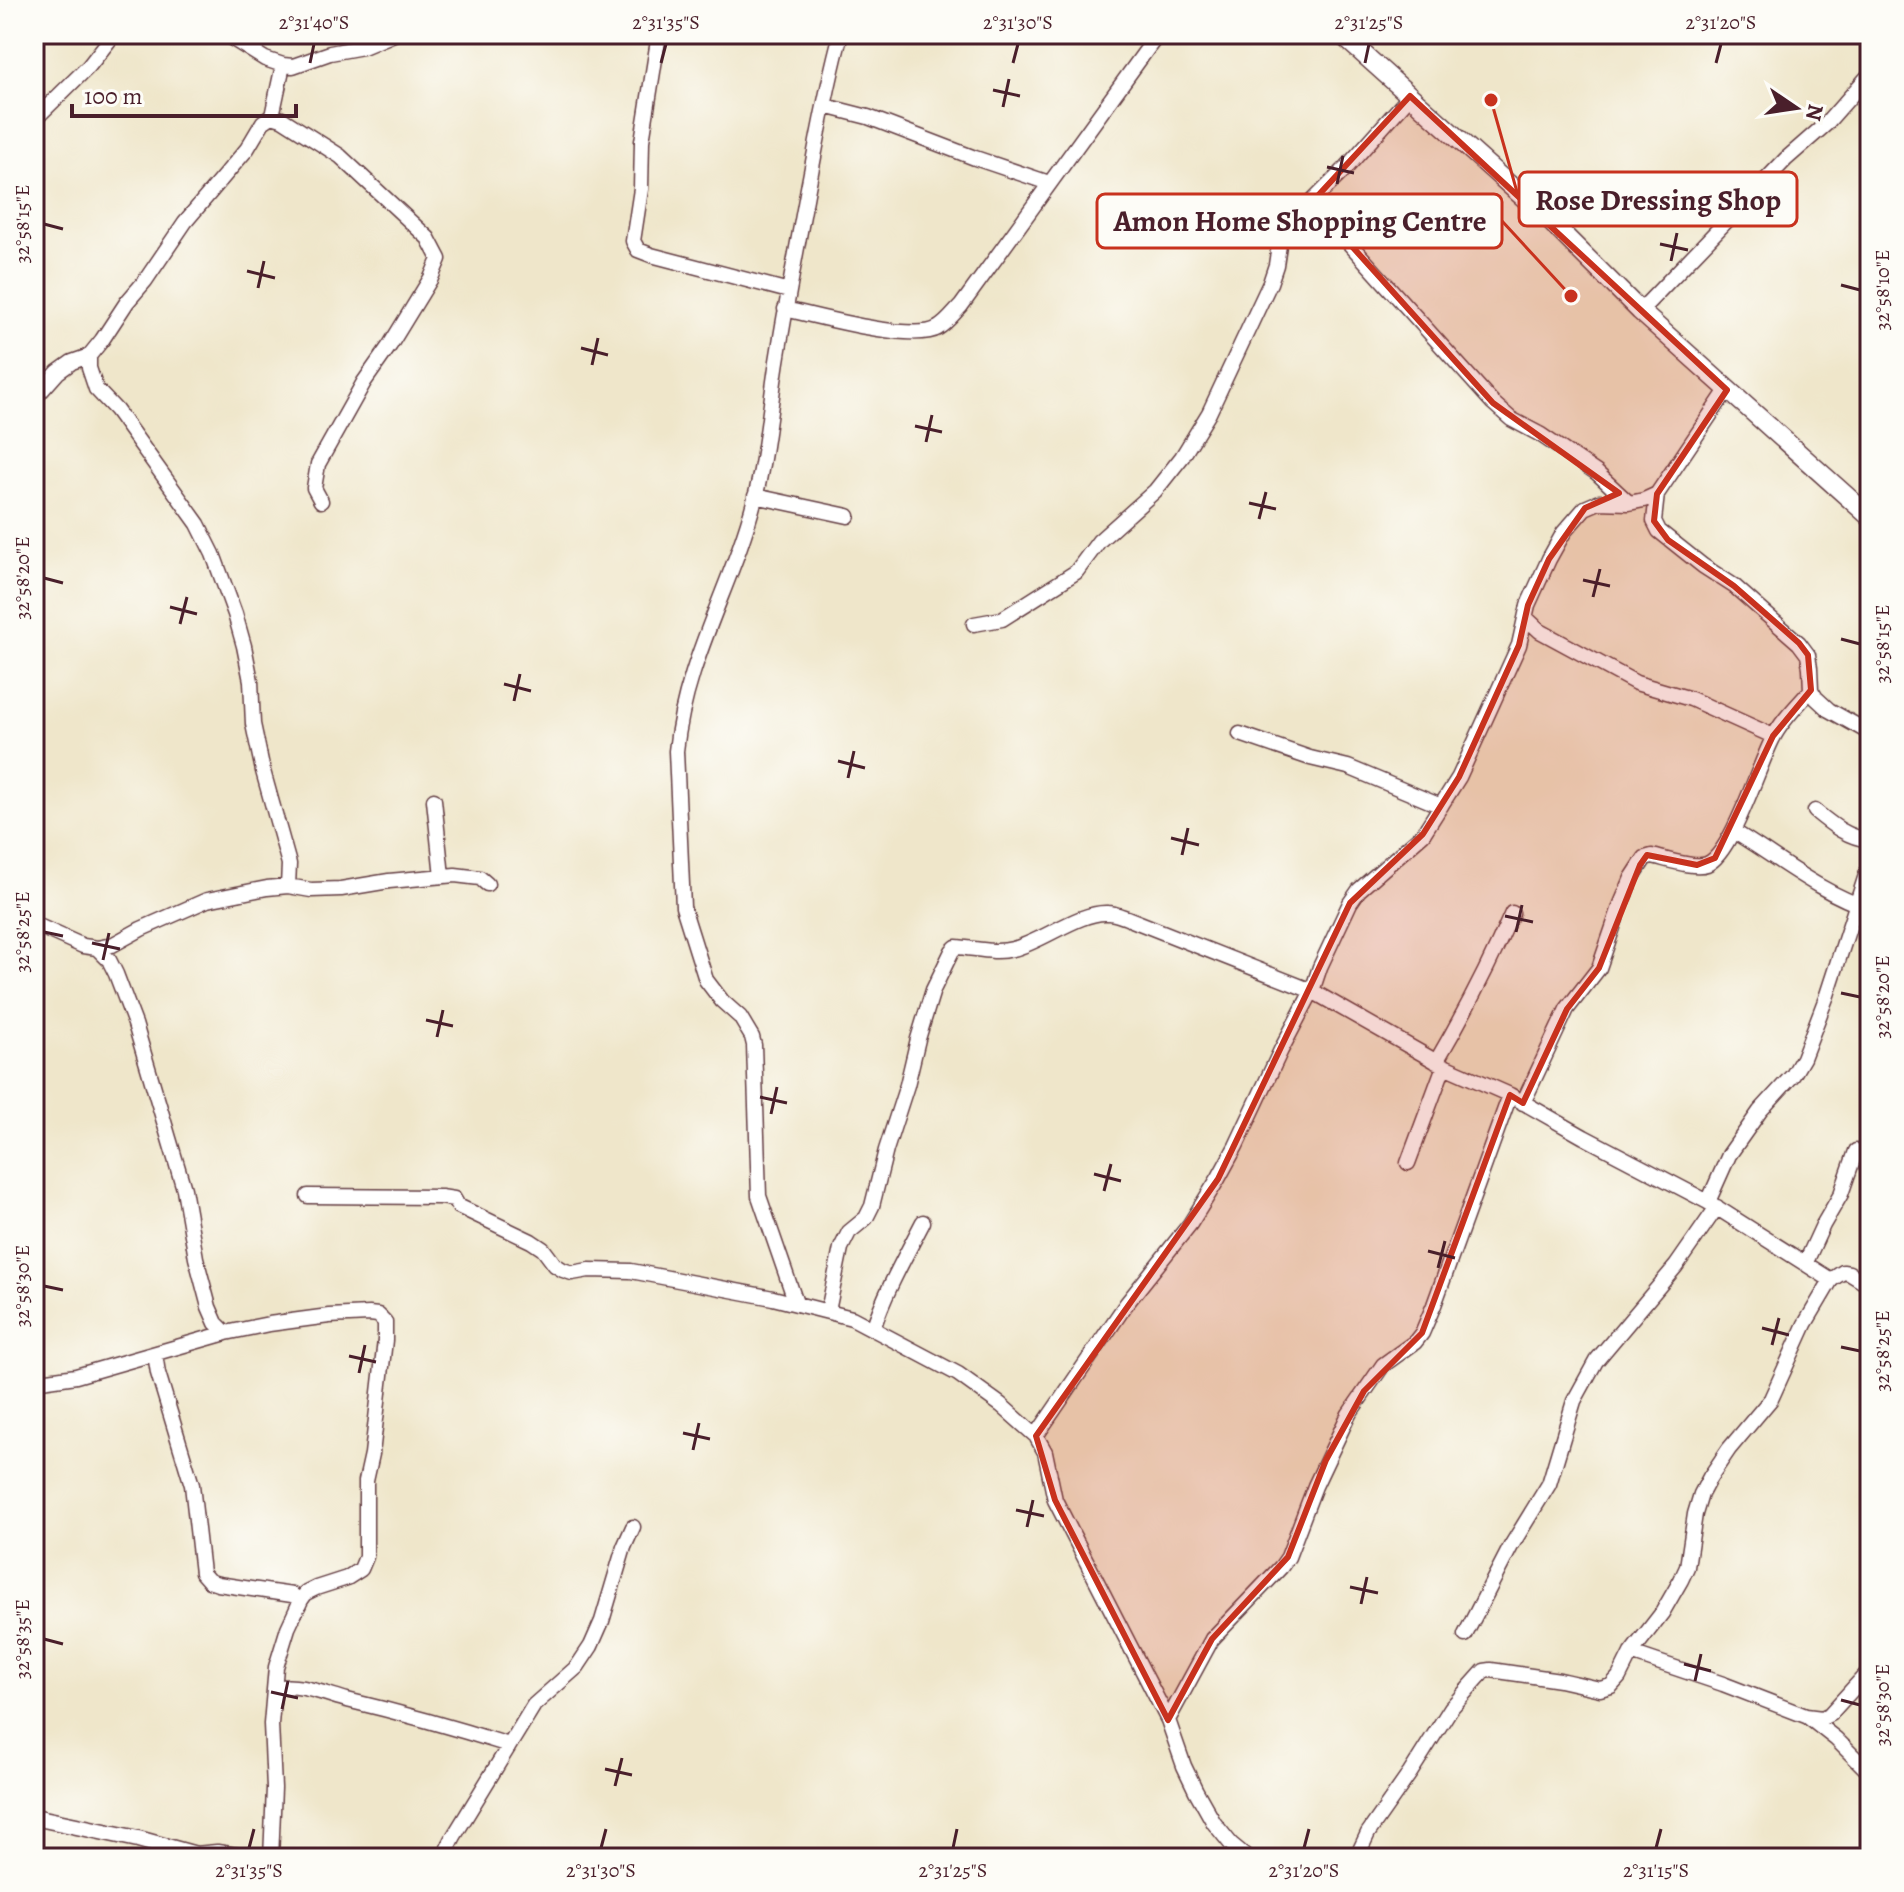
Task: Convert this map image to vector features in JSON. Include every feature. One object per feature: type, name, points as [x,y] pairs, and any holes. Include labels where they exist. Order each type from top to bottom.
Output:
[{"type":"main road","points":[[1341,34],[1552,223],[1640,311],[1870,517]]},
{"type":"street","points":[[34,120],[89,66],[114,34]]},
{"type":"street","points":[[225,34],[265,59],[293,66],[330,53],[363,47],[394,34]]},
{"type":"street","points":[[659,34],[642,141],[641,189],[633,241],[638,250],[651,255],[789,291]]},
{"type":"street","points":[[796,1303],[759,1196],[752,1037],[740,1017],[722,1001],[706,980],[681,900],[676,751],[685,694],[707,629],[738,554],[755,496],[772,406],[785,309],[841,34]]},
{"type":"street","points":[[785,309],[879,329],[919,332],[938,329],[961,306],[1158,34]]},
{"type":"street","points":[[34,399],[58,372],[72,362],[89,356],[185,222],[247,149],[263,122],[272,116],[283,65]]},
{"type":"street","points":[[1640,311],[1786,159],[1826,124],[1870,74]]},
{"type":"street","points":[[974,624],[1002,619],[1076,572],[1099,541],[1155,491],[1209,413],[1276,265],[1284,225],[1346,168],[1410,96]]},
{"type":"street","points":[[825,106],[868,117],[1049,183]]},
{"type":"street","points":[[272,116],[282,119],[340,156],[428,238],[439,259],[431,278],[364,382],[318,464],[314,488],[321,501]]},
{"type":"street","points":[[1312,202],[1493,403],[1511,419],[1541,435],[1597,473],[1629,503]]},
{"type":"street","points":[[89,356],[89,368],[96,389],[116,410],[198,524],[213,554],[244,646],[251,681],[253,724],[289,864],[288,886]]},
{"type":"street","points":[[1727,390],[1657,494],[1654,521],[1659,531],[1734,586],[1799,643],[1808,655],[1811,690],[1821,704],[1870,733]]},
{"type":"street","points":[[1036,1436],[1127,1303],[1190,1224],[1236,1146],[1312,991],[1350,903],[1359,890],[1423,834],[1459,777],[1519,645],[1528,605],[1564,532],[1585,508],[1599,502],[1629,503],[1657,494]]},
{"type":"street","points":[[755,496],[848,516]]},
{"type":"street","points":[[1526,618],[1540,631],[1636,683],[1691,699],[1773,736]]},
{"type":"street","points":[[1168,1720],[1212,1639],[1288,1557],[1326,1460],[1364,1391],[1383,1365],[1415,1342],[1422,1333],[1516,1099],[1567,1009],[1599,968],[1632,878],[1645,858],[1652,856],[1697,865],[1715,858],[1733,831],[1773,736],[1811,690]]},
{"type":"street","points":[[1240,734],[1360,771],[1441,806]]},
{"type":"street","points":[[434,800],[442,876]]},
{"type":"street","points":[[1815,811],[1856,839],[1870,840]]},
{"type":"street","points":[[1733,831],[1810,881],[1863,907]]},
{"type":"street","points":[[1465,1635],[1511,1546],[1549,1484],[1574,1401],[1596,1361],[1676,1266],[1712,1204],[1735,1145],[1760,1111],[1793,1075],[1803,1058],[1863,907],[1870,863]]},
{"type":"street","points":[[34,924],[75,943],[97,948],[112,945],[207,900],[267,888],[341,889],[442,876],[471,876],[487,884]]},
{"type":"street","points":[[828,1311],[841,1248],[849,1232],[866,1218],[872,1206],[933,990],[948,958],[956,947],[988,951],[1016,949],[1093,914],[1109,913],[1312,991],[1440,1064],[1516,1099],[1712,1204],[1831,1280]]},
{"type":"street","points":[[1408,1163],[1440,1064],[1512,913]]},
{"type":"street","points":[[97,948],[109,960],[135,1024],[184,1189],[196,1258],[209,1307],[216,1323],[226,1333]]},
{"type":"street","points":[[1806,1262],[1841,1194],[1856,1151]]},
{"type":"street","points":[[308,1196],[454,1199],[458,1206],[515,1232],[543,1249],[563,1270],[572,1273],[631,1271],[828,1311],[852,1318],[958,1374],[1001,1405],[1036,1436],[1045,1452],[1055,1500],[1168,1720],[1184,1766],[1214,1823],[1231,1844],[1248,1858]]},
{"type":"street","points":[[873,1329],[882,1301],[923,1222]]},
{"type":"street","points":[[1355,1858],[1368,1833],[1451,1708],[1484,1671],[1560,1680],[1600,1689],[1611,1686],[1631,1653],[1662,1613],[1687,1567],[1695,1514],[1705,1485],[1729,1449],[1771,1399],[1805,1324],[1831,1280],[1843,1272],[1863,1273],[1870,1286]]},
{"type":"street","points":[[34,1382],[76,1376],[226,1333],[269,1324],[369,1314],[378,1315],[385,1322],[372,1454],[366,1481],[366,1557],[361,1569],[347,1578],[306,1593],[288,1628],[276,1667],[271,1724],[274,1788],[271,1858]]},
{"type":"street","points":[[155,1354],[192,1485],[202,1573],[209,1581],[218,1584],[292,1595],[301,1600]]},
{"type":"street","points":[[443,1858],[534,1705],[577,1667],[591,1646],[633,1527]]},
{"type":"street","points":[[1631,1653],[1806,1716],[1822,1718],[1830,1714],[1870,1670]]},
{"type":"street","points":[[275,1688],[288,1686],[366,1704],[509,1745]]},
{"type":"street","points":[[1806,1716],[1836,1739],[1870,1773]]},
{"type":"street","points":[[34,1817],[196,1855],[217,1853],[248,1858]]},
{"type":"highlighted area","points":[[1410,96],[1727,390],[1657,494],[1654,521],[1668,540],[1734,586],[1799,643],[1808,655],[1811,690],[1773,736],[1715,858],[1697,865],[1647,855],[1640,865],[1599,968],[1567,1009],[1523,1103],[1510,1095],[1422,1333],[1364,1391],[1326,1460],[1288,1557],[1212,1639],[1168,1720],[1055,1500],[1036,1436],[1218,1179],[1350,903],[1423,834],[1459,777],[1519,645],[1528,605],[1549,559],[1585,508],[1619,493],[1493,403],[1312,202]]},
{"type":"place","name":"Rose Dressing Shop","points":[[1491,100]]},
{"type":"place","name":"Amon Home Shopping Centre","points":[[1571,296]]}]
